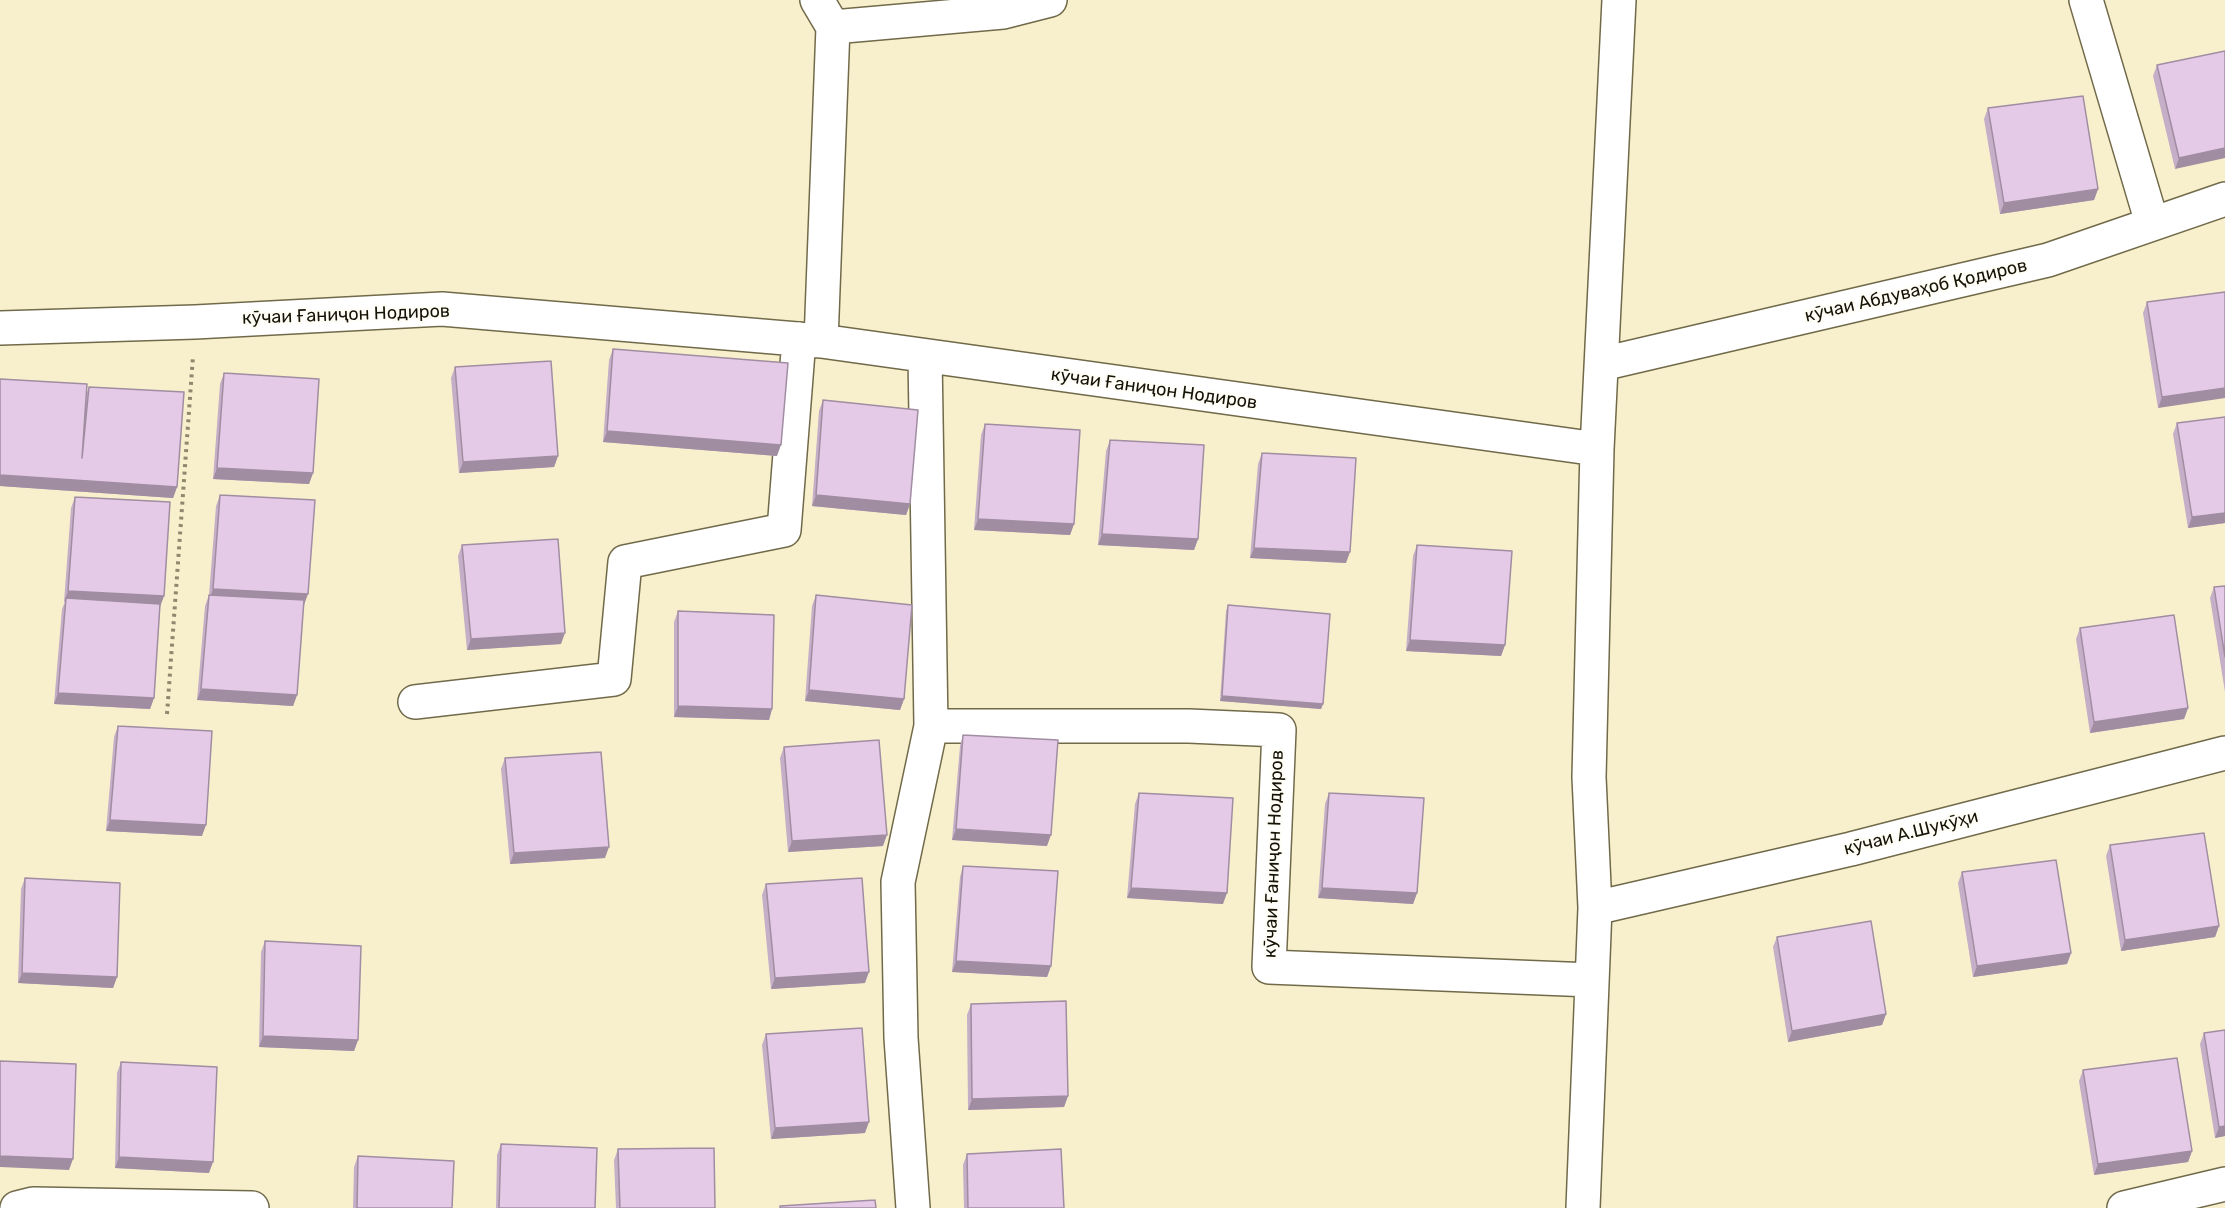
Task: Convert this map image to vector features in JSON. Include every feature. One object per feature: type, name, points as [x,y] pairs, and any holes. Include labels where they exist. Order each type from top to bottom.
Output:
[{"type":"street","points":[[416,702],[614,679],[626,562],[784,530],[810,340],[825,13],[933,8],[1003,12],[1050,0]]},
{"type":"street","points":[[1583,1208],[1595,908],[1589,777],[1597,449],[1619,0]]},
{"type":"street","points":[[2086,0],[2152,224]]},
{"type":"street","name":"кӯчаи Абдуваҳоб Қодиров","points":[[1602,364],[2048,260],[2225,199]]},
{"type":"street","name":"кӯчаи Ғаниҷон Нодиров","points":[[0,328],[195,322],[442,309],[810,340],[1597,449]]},
{"type":"street","points":[[913,1208],[901,1038],[898,882],[932,726],[925,356]]},
{"type":"street","name":"кӯчаи Ғаниҷон Нодиров","points":[[932,726],[1190,726],[1279,730],[1269,967],[1592,980]]},
{"type":"street","name":"кӯчаи А.Шукӯҳи","points":[[1595,908],[1851,849],[2225,753]]},
{"type":"street","points":[[2124,1208],[2225,1184]]},
{"type":"street","points":[[17,1208],[33,1204],[252,1208]]},
{"type":"path","points":[[167,714],[195,322]]},
{"type":"building","points":[[2225,51],[2225,148],[2179,158],[2157,65]]},
{"type":"building","points":[[2083,96],[2098,189],[2004,203],[1988,108]]},
{"type":"building","points":[[2225,292],[2225,388],[2162,397],[2147,302]]},
{"type":"building","points":[[613,349],[788,363],[781,445],[607,431]]},
{"type":"building","points":[[551,361],[558,456],[463,462],[455,367]]},
{"type":"building","points":[[224,373],[319,379],[313,473],[217,468]]},
{"type":"building","points":[[0,379],[87,384],[82,458],[89,387],[184,392],[177,487],[0,475]]},
{"type":"building","points":[[823,400],[918,410],[910,504],[816,495]]},
{"type":"building","points":[[2225,417],[2225,513],[2192,517],[2177,423]]},
{"type":"building","points":[[985,424],[1080,430],[1074,524],[978,519]]},
{"type":"building","points":[[1110,440],[1204,445],[1198,539],[1102,534]]},
{"type":"building","points":[[1262,453],[1356,458],[1350,552],[1254,548]]},
{"type":"building","points":[[220,495],[315,500],[308,594],[213,589]]},
{"type":"building","points":[[75,497],[170,502],[164,596],[68,591]]},
{"type":"building","points":[[558,539],[565,633],[471,639],[462,545]]},
{"type":"building","points":[[1417,545],[1512,551],[1505,645],[1410,640]]},
{"type":"building","points":[[2225,586],[2225,657],[2214,587]]},
{"type":"building","points":[[209,595],[304,600],[297,695],[201,689]]},
{"type":"building","points":[[816,595],[912,605],[904,699],[809,690]]},
{"type":"building","points":[[66,598],[160,604],[154,698],[58,693]]},
{"type":"building","points":[[1228,605],[1330,614],[1323,704],[1222,696]]},
{"type":"building","points":[[678,611],[774,615],[772,709],[678,706]]},
{"type":"building","points":[[2174,615],[2188,708],[2094,722],[2080,628]]},
{"type":"building","points":[[118,726],[212,731],[206,825],[110,820]]},
{"type":"building","points":[[963,735],[1058,740],[1051,835],[956,829]]},
{"type":"building","points":[[879,740],[887,835],[792,841],[784,747]]},
{"type":"building","points":[[601,752],[609,847],[514,853],[505,758]]},
{"type":"building","points":[[1139,793],[1233,798],[1227,893],[1131,888]]},
{"type":"building","points":[[1329,793],[1424,798],[1417,893],[1322,888]]},
{"type":"building","points":[[2204,833],[2219,926],[2125,940],[2110,845]]},
{"type":"building","points":[[2056,860],[2071,953],[1977,966],[1962,872]]},
{"type":"building","points":[[963,866],[1058,871],[1051,966],[956,961]]},
{"type":"building","points":[[25,878],[120,883],[117,977],[22,973]]},
{"type":"building","points":[[862,878],[869,972],[775,978],[766,884]]},
{"type":"building","points":[[1871,921],[1886,1014],[1792,1031],[1777,937]]},
{"type":"building","points":[[265,941],[361,946],[358,1040],[263,1036]]},
{"type":"building","points":[[1066,1001],[1068,1096],[972,1099],[971,1004]]},
{"type":"building","points":[[862,1028],[869,1122],[775,1128],[766,1034]]},
{"type":"building","points":[[2225,1030],[2225,1126],[2219,1127],[2204,1033]]},
{"type":"building","points":[[2177,1058],[2192,1151],[2098,1164],[2083,1070]]},
{"type":"building","points":[[0,1061],[76,1064],[73,1159],[0,1156]]},
{"type":"building","points":[[121,1062],[217,1067],[213,1162],[119,1157]]},
{"type":"building","points":[[501,1144],[597,1148],[595,1208],[499,1208]]},
{"type":"building","points":[[714,1148],[715,1208],[620,1208],[618,1149]]},
{"type":"building","points":[[1061,1149],[1064,1208],[968,1208],[967,1154]]},
{"type":"building","points":[[358,1156],[454,1161],[452,1208],[357,1208]]},
{"type":"building","points":[[875,1200],[876,1208],[780,1208],[780,1206]]}]
